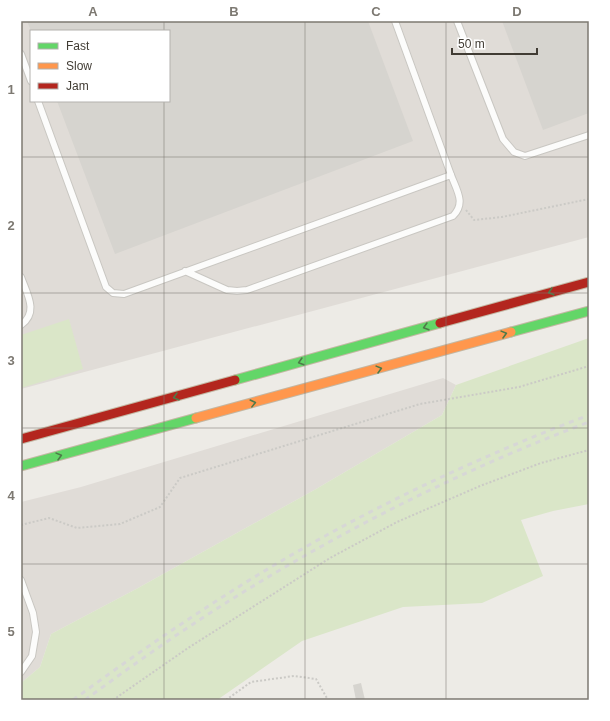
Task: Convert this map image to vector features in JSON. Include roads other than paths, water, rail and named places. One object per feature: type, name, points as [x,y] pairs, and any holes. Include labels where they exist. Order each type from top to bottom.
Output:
[{"type":"highway","points":[[21,439],[589,282]]},
{"type":"highway","points":[[21,466],[589,311]]},
{"type":"lane","points":[[185,271],[227,290],[247,290],[453,216],[459,210],[461,203],[395,21]]},
{"type":"lane","points":[[457,21],[503,139],[514,152],[525,156],[589,135]]},
{"type":"lane","points":[[21,54],[30,78]]},
{"type":"lane","points":[[38,102],[106,287],[113,293],[124,294],[451,176]]},
{"type":"lane","points":[[21,277],[22,285],[31,308],[29,318],[21,325]]},
{"type":"lane","points":[[21,580],[33,613],[36,632],[32,656],[21,672]]},
{"type":"railway","points":[[73,700],[212,604],[274,565],[318,540],[406,494],[451,473],[497,452],[589,415]]},
{"type":"railway","points":[[85,700],[198,621],[237,596],[322,546],[409,500],[453,479],[589,422]]}]
